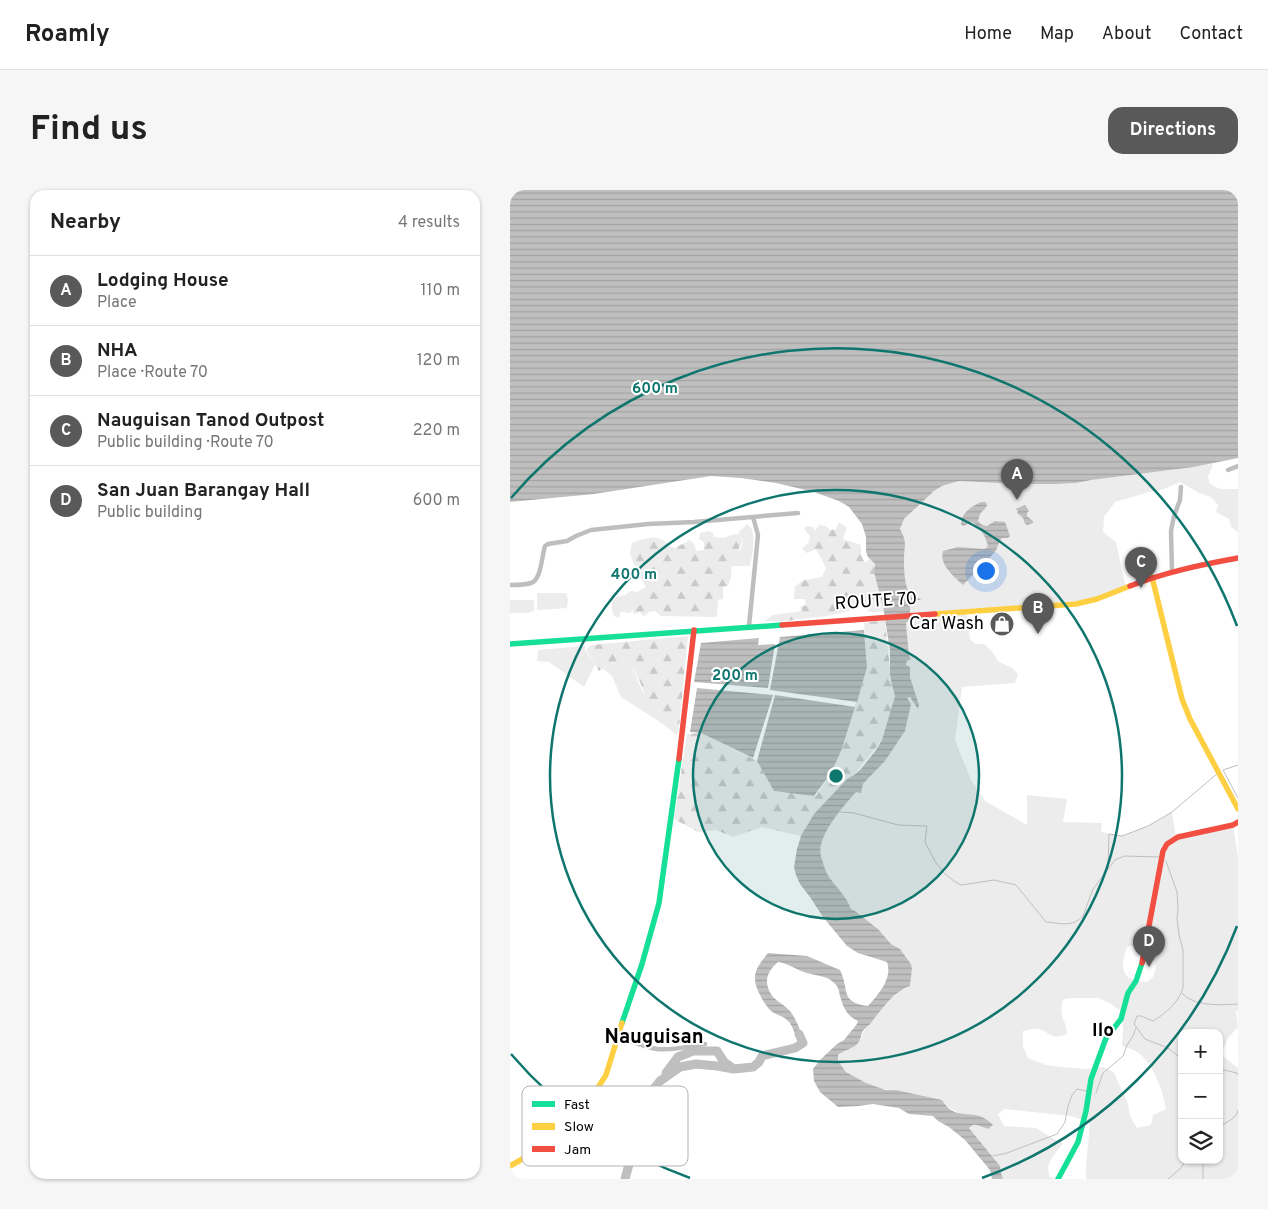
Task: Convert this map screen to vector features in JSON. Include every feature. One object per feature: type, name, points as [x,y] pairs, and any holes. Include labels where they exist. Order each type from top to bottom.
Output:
[{"type":"main road","name":"ROUTE 70","points":[[510,644],[1076,604],[1097,599],[1152,577],[1238,558]]},
{"type":"main road","points":[[1152,577],[1182,699],[1190,719],[1238,809]]},
{"type":"main road","points":[[599,1086],[606,1075],[642,964],[659,903],[680,755],[694,630]]},
{"type":"main road","points":[[1058,1179],[1078,1142],[1083,1127],[1091,1080],[1106,1038],[1120,1019],[1128,994],[1136,981],[1140,969],[1163,851],[1168,844],[1178,837],[1233,825],[1238,822]]},
{"type":"main road","points":[[510,1166],[522,1159]]},
{"type":"street","points":[[1228,470],[1238,466]]},
{"type":"street","points":[[1172,572],[1171,531],[1180,500],[1181,487]]},
{"type":"street","points":[[510,585],[536,581],[545,546],[568,541],[591,530],[798,513]]},
{"type":"street","points":[[749,626],[758,536],[753,517]]},
{"type":"street","points":[[618,1037],[640,1045],[669,1050],[705,1044]]},
{"type":"green space","points":[[1213,464],[1208,477],[1210,484],[1220,489],[1238,489],[1238,532],[1231,527],[1229,519],[1216,512],[1218,505],[1211,497],[1199,493],[1180,482],[1164,489],[1115,502],[1104,517],[1103,532],[1116,542],[1126,588],[1097,599],[966,611],[970,639],[975,644],[984,644],[991,650],[999,662],[1012,668],[1018,674],[1015,683],[962,687],[955,740],[971,780],[985,801],[1027,825],[1027,795],[1067,799],[1063,822],[1102,823],[1101,832],[1122,836],[1148,826],[1172,812],[1175,832],[1178,837],[1233,825],[1238,858],[1238,1010],[1236,1011],[1238,1027],[1228,1038],[1223,1050],[1223,1029],[1178,1029],[1178,1164],[1223,1164],[1223,1056],[1238,1068],[1238,1179],[1086,1179],[1089,1122],[1071,1116],[1004,1109],[998,1114],[1004,1126],[1036,1128],[1063,1143],[1051,1159],[1048,1167],[1050,1177],[1058,1179],[1003,1179],[1000,1166],[969,1128],[972,1125],[982,1127],[950,1108],[942,1100],[885,1089],[863,1082],[848,1073],[839,1062],[838,1055],[861,1039],[863,1032],[882,1008],[899,992],[910,986],[911,964],[900,949],[891,944],[878,929],[851,909],[827,874],[821,857],[823,840],[838,813],[856,792],[861,793],[863,785],[885,761],[905,731],[911,704],[907,698],[910,697],[918,708],[919,705],[910,677],[910,667],[906,665],[909,656],[906,623],[910,620],[912,602],[921,599],[910,596],[905,579],[905,541],[900,529],[904,519],[934,491],[942,486],[959,481],[1056,484]],"holes":[[[1025,505],[1027,516],[1031,519],[1031,524],[1028,525],[1017,513],[1016,508]],[[1136,945],[1147,951],[1156,967],[1153,977],[1147,982],[1129,978],[1124,970],[1123,961],[1127,947]],[[1099,998],[1122,1012],[1122,1046],[1135,1051],[1148,1063],[1160,1086],[1165,1102],[1166,1109],[1153,1115],[1151,1125],[1137,1128],[1130,1116],[1128,1104],[1114,1073],[1108,1069],[1103,1067],[1086,1069],[1046,1065],[1028,1058],[1023,1046],[1023,1031],[1039,1029],[1052,1036],[1067,1034],[1061,1009],[1064,999]]]},
{"type":"green space","points":[[839,522],[847,528],[843,539],[861,545],[861,555],[865,563],[869,559],[874,563],[883,612],[869,612],[865,605],[859,605],[847,611],[830,615],[785,621],[765,621],[773,615],[802,611],[800,607],[806,605],[805,599],[795,599],[795,586],[804,580],[822,577],[826,568],[816,549],[807,553],[802,549],[809,542],[810,536],[804,528],[807,526],[813,527],[815,531],[819,525],[826,526],[830,530],[836,529]]},
{"type":"green space","points":[[747,524],[752,532],[753,549],[750,566],[743,566],[742,558],[733,555],[740,551],[743,540],[738,533]]},
{"type":"green space","points":[[708,531],[713,533],[714,537],[723,538],[735,534],[739,535],[743,540],[739,548],[740,552],[734,555],[742,558],[743,566],[732,566],[728,586],[723,587],[723,599],[718,600],[717,617],[661,616],[655,611],[648,612],[647,615],[643,616],[640,612],[634,614],[632,609],[643,604],[646,587],[635,568],[630,553],[632,543],[647,538],[657,538],[662,539],[669,546],[675,548],[690,540],[694,544],[696,551],[704,550],[704,542],[699,539],[700,533]]},
{"type":"green space","points":[[646,587],[643,605],[632,609],[631,613],[621,612],[619,618],[614,616],[612,601],[616,597],[631,591],[637,592]]},
{"type":"green space","points":[[537,593],[566,593],[568,600],[567,608],[537,610]]},
{"type":"green space","points":[[510,600],[534,600],[534,611],[510,613]]},
{"type":"green space","points":[[885,620],[891,681],[895,696],[882,740],[854,775],[821,807],[801,836],[762,827],[733,837],[716,830],[698,832],[674,819],[687,734],[701,733],[757,761],[774,791],[816,796],[831,773],[847,731],[867,667],[864,623]]},
{"type":"green space","points":[[688,636],[679,728],[645,696],[630,662],[609,664],[599,671],[586,650],[591,645]]},
{"type":"green space","points":[[585,646],[585,650],[595,665],[584,687],[549,662],[537,661],[538,650]]},
{"type":"green space","points":[[630,662],[643,693],[679,728],[677,735],[621,697],[612,676],[602,669],[609,664]]},
{"type":"shaded area","points":[[510,190],[1238,190],[1238,458],[1194,467],[1076,483],[1020,484],[959,481],[942,486],[934,491],[904,519],[900,529],[905,541],[904,565],[906,583],[910,596],[922,599],[912,602],[910,620],[906,623],[909,656],[911,659],[907,661],[906,665],[910,667],[910,677],[919,705],[918,709],[910,697],[907,698],[911,704],[905,731],[885,761],[863,784],[861,793],[856,792],[838,813],[827,831],[821,848],[821,857],[827,874],[851,909],[878,929],[891,944],[900,949],[911,964],[912,969],[910,986],[898,992],[888,1002],[862,1032],[858,1043],[838,1055],[838,1061],[846,1072],[866,1083],[886,1090],[896,1090],[942,1100],[952,1111],[982,1117],[987,1120],[993,1125],[988,1129],[975,1125],[969,1128],[1000,1166],[1003,1179],[992,1179],[990,1170],[965,1140],[933,1116],[909,1114],[899,1108],[873,1104],[838,1107],[820,1092],[814,1081],[813,1069],[837,1044],[844,1040],[858,1021],[846,1011],[838,987],[833,982],[778,962],[767,978],[768,987],[773,997],[787,1008],[796,1021],[803,1043],[798,1039],[786,1019],[771,1011],[763,1001],[755,983],[756,972],[768,953],[807,956],[840,970],[849,998],[853,1002],[868,1006],[883,986],[888,974],[887,962],[858,953],[847,946],[823,917],[800,884],[794,867],[801,836],[814,814],[847,779],[861,769],[882,740],[895,696],[890,674],[890,650],[883,607],[874,572],[875,564],[866,552],[866,537],[862,524],[849,507],[839,501],[814,492],[776,483],[711,476],[594,494],[510,502]]},
{"type":"shaded area","points":[[981,502],[986,502],[987,506],[980,514],[978,521],[982,525],[987,526],[995,521],[1005,522],[1010,536],[1002,538],[995,552],[963,585],[945,566],[942,556],[943,551],[958,547],[984,549],[988,547],[985,536],[975,524],[972,522],[963,526],[961,524],[965,513]]},
{"type":"shaded area","points":[[1025,505],[1029,511],[1027,516],[1033,521],[1033,523],[1028,525],[1025,524],[1023,518],[1015,509]]},
{"type":"shaded area","points":[[864,630],[867,667],[857,702],[770,690],[780,637]]},
{"type":"shaded area","points":[[759,638],[758,645],[775,644],[768,688],[694,682],[701,643]]},
{"type":"shaded area","points":[[697,688],[773,695],[753,758],[701,733],[690,732]]},
{"type":"shaded area","points":[[775,695],[855,707],[841,751],[831,773],[814,796],[774,791],[757,761]]},
{"type":"waterway","points":[[1238,765],[1223,770],[1238,798]]},
{"type":"waterway","points":[[1108,868],[1109,834],[1122,836],[1148,826],[1172,812],[1218,773]]},
{"type":"waterway","points":[[840,812],[854,813],[898,825],[927,826],[925,842],[936,863],[944,873],[961,885],[994,880],[1016,885],[1046,922],[1061,924],[1079,920],[1083,916],[1093,889],[1115,860],[1124,856],[1160,857]]},
{"type":"waterway","points":[[1166,861],[1177,892],[1177,918],[1183,950],[1183,987],[1176,1002],[1162,1015],[1153,1021],[1137,1016],[1134,1024],[1145,1039],[1168,1048],[1178,1056]]},
{"type":"waterway","points":[[1182,993],[1187,998],[1200,1003],[1216,1005],[1238,1004]]},
{"type":"waterway","points":[[1096,1093],[1103,1073],[1123,1056],[1136,1028]]},
{"type":"waterway","points":[[656,1086],[680,1067],[696,1064],[734,1069],[753,1067],[762,1056],[795,1048],[803,1043],[799,1034]]},
{"type":"waterway","points":[[666,1073],[678,1057],[693,1051],[717,1051],[724,1062],[731,1067]]},
{"type":"waterway","points":[[1223,1070],[1237,1073],[1238,1075]]},
{"type":"waterway","points":[[993,1156],[1007,1153],[1057,1134],[1065,1122],[1072,1095],[1077,1089],[1087,1091]]},
{"type":"waterway","points":[[1223,1125],[1232,1119],[1238,1110]]},
{"type":"waterway","points":[[1168,1179],[1184,1164]]},
{"type":"waterway","points":[[1203,1164],[1203,1179]]},
{"type":"waterway","points":[[625,1179],[628,1166]]},
{"type":"traffic: fast","points":[[510,644],[782,625]]},
{"type":"traffic: fast","points":[[622,1023],[642,964],[659,903],[679,759]]},
{"type":"traffic: fast","points":[[1058,1179],[1078,1142],[1086,1111],[1091,1079],[1106,1038],[1121,1019],[1128,993],[1136,981],[1142,963]]},
{"type":"traffic: slow","points":[[1152,577],[1182,699],[1190,719],[1238,809]]},
{"type":"traffic: slow","points":[[935,614],[1076,604],[1097,599],[1130,586]]},
{"type":"traffic: slow","points":[[599,1086],[606,1075],[622,1023]]},
{"type":"traffic: slow","points":[[510,1166],[522,1159]]},
{"type":"traffic: jam","points":[[1130,586],[1183,569],[1238,558]]},
{"type":"traffic: jam","points":[[782,625],[935,614]]},
{"type":"traffic: jam","points":[[679,759],[694,630]]},
{"type":"traffic: jam","points":[[1142,963],[1163,851],[1167,844],[1178,837],[1233,825],[1238,822]]},
{"type":"place","name":"Lodging House","points":[[1017,500]]},
{"type":"place","name":"Nauguisan Tanod Outpost","points":[[1141,588]]},
{"type":"place","name":"Car Wash","points":[[1002,624]]},
{"type":"place","name":"NHA","points":[[1038,634]]},
{"type":"place","name":"San Juan Barangay Hall","points":[[1149,967]]},
{"type":"district","name":"Ilo","points":[[1103,1031]]},
{"type":"district","name":"Nauguisan","points":[[654,1038]]}]
